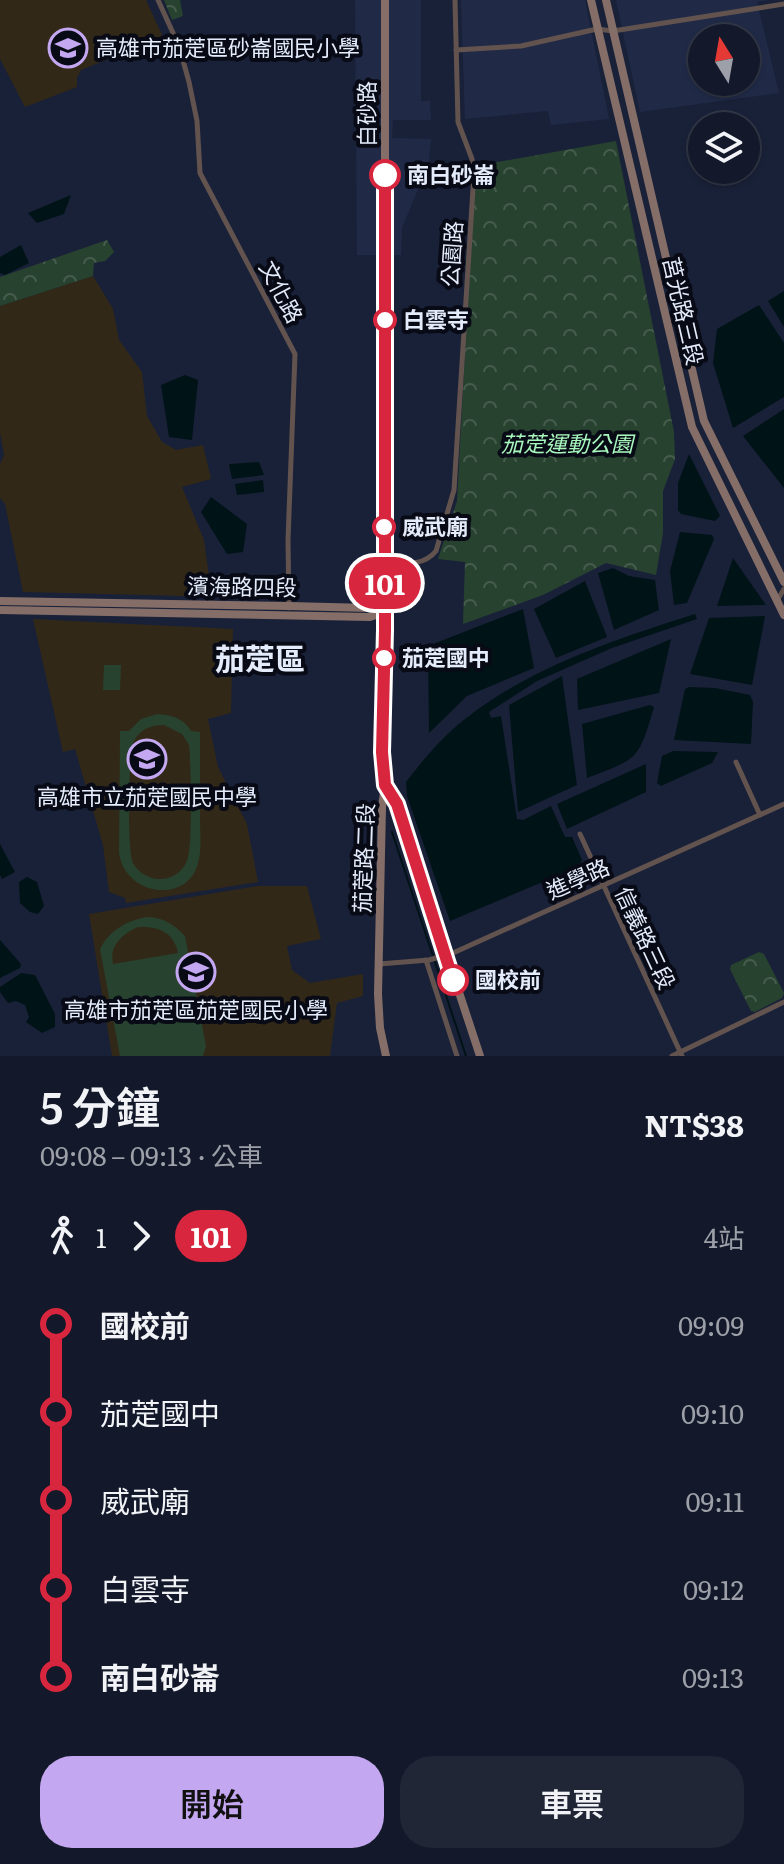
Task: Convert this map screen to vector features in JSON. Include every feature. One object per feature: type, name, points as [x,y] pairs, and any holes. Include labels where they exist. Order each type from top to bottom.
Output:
[{"type":"street","name":"文化路","points":[[158,0],[179,46],[189,82],[197,121],[200,173],[295,354],[288,611]]},
{"type":"street","name":"白砂路","points":[[385,0],[385,612]]},
{"type":"street","name":"公園路","points":[[384,562],[415,563],[430,558],[436,551],[454,490],[474,173],[458,122],[455,0]]},
{"type":"street","name":"莒光路三段","points":[[591,0],[692,427],[784,615]]},
{"type":"street","name":"莒光路三段","points":[[606,0],[704,421],[784,582]]},
{"type":"street","points":[[756,0],[758,8]]},
{"type":"street","points":[[456,50],[521,46],[597,29],[613,31],[784,4]]},
{"type":"street","points":[[777,600],[784,589]]},
{"type":"street","name":"濱海路四段","points":[[0,601],[288,611]]},
{"type":"street","name":"濱海路四段","points":[[0,610],[288,611],[370,608],[385,612]]},
{"type":"street","name":"茄萣路二段","points":[[385,612],[382,752],[385,785],[381,820],[379,964],[380,1028],[386,1056]]},
{"type":"street","points":[[736,762],[760,815]]},
{"type":"street","points":[[385,785],[397,804],[443,957],[480,1056]]},
{"type":"street","name":"進學路","points":[[379,964],[443,957],[784,804]]},
{"type":"street","name":"信義路三段","points":[[580,834],[681,1054]]},
{"type":"street","points":[[427,960],[457,1056]]},
{"type":"street","points":[[672,1056],[784,1002]]},
{"type":"shaded area","name":"高雄市茄萣區砂崙國民小學","points":[[0,0],[146,0],[163,37],[81,70],[77,87],[25,107],[0,59]]},
{"type":"shaded area","points":[[355,0],[421,0],[421,101],[430,101],[431,120],[393,120],[392,138],[431,139],[429,162],[402,228],[401,255],[357,255]]},
{"type":"shaded area","points":[[461,0],[585,0],[609,119],[551,125],[548,111],[465,119]]},
{"type":"shaded area","points":[[616,0],[769,0],[757,2],[779,93],[760,96],[760,24],[688,24],[688,96],[757,96],[640,112]]},
{"type":"shaded area","points":[[71,195],[64,214],[37,223],[28,213]]},
{"type":"shaded area","points":[[21,245],[29,263],[5,275],[0,273],[0,257]]},
{"type":"shaded area","points":[[93,276],[113,309],[119,340],[142,372],[147,416],[162,442],[176,450],[203,445],[211,479],[182,487],[204,540],[209,576],[219,575],[225,597],[23,592],[5,504],[0,498],[0,464],[4,455],[0,433],[0,306]]},
{"type":"shaded area","points":[[784,291],[784,327],[768,301]]},
{"type":"shaded area","points":[[759,305],[784,343],[784,397],[733,428],[713,363],[717,329]]},
{"type":"shaded area","points":[[185,375],[198,380],[192,440],[169,437],[161,385]]},
{"type":"shaded area","points":[[784,409],[784,488],[743,436]]},
{"type":"shaded area","points":[[689,454],[720,516],[715,521],[681,514],[678,510],[678,483]]},
{"type":"shaded area","points":[[259,462],[264,475],[232,479],[229,464]]},
{"type":"shaded area","points":[[263,480],[264,492],[237,495],[235,484]]},
{"type":"shaded area","points":[[211,497],[247,524],[243,552],[227,554],[201,512]]},
{"type":"shaded area","points":[[680,532],[712,535],[714,539],[687,603],[674,605],[670,571]]},
{"type":"shaded area","points":[[733,558],[766,605],[717,606]]},
{"type":"shaded area","points":[[613,568],[629,576],[655,580],[659,610],[614,630],[598,573]]},
{"type":"shaded area","points":[[585,581],[607,637],[556,658],[534,609]]},
{"type":"shaded area","points":[[523,609],[534,668],[467,696],[429,733],[428,646]]},
{"type":"shaded area","points":[[695,614],[697,619],[612,648],[537,681],[489,712],[491,718],[501,716],[517,819],[523,820],[551,806],[565,837],[572,837],[582,860],[576,868],[450,921],[407,796],[406,782],[457,726],[518,684],[605,644]]},
{"type":"shaded area","points":[[765,616],[752,685],[690,674],[709,618]]},
{"type":"shaded area","name":"高雄市立茄萣國民中學","points":[[33,619],[233,629],[231,713],[208,719],[218,767],[247,824],[258,882],[126,903],[125,898],[109,892],[103,845],[75,749],[63,752]]},
{"type":"shaded area","points":[[671,639],[659,693],[578,710],[577,679]]},
{"type":"shaded area","points":[[562,676],[577,785],[518,812],[509,705]]},
{"type":"shaded area","points":[[685,689],[750,695],[753,702],[751,744],[674,740]]},
{"type":"shaded area","points":[[650,705],[654,707],[649,725],[634,755],[617,766],[587,778],[582,724]]},
{"type":"shaded area","points":[[673,751],[718,752],[712,763],[661,786],[657,783],[662,756]]},
{"type":"shaded area","points":[[646,764],[646,792],[567,829],[557,804]]},
{"type":"shaded area","points":[[0,844],[15,872],[2,879],[0,875]]},
{"type":"shaded area","points":[[27,877],[37,882],[44,906],[38,914],[30,912],[20,903],[19,882]]},
{"type":"shaded area","name":"高雄市茄萣區茄萣國民小學","points":[[258,886],[307,886],[321,939],[287,946],[292,970],[310,983],[363,974],[363,996],[337,1003],[330,1056],[112,1056],[89,914]]},
{"type":"shaded area","points":[[0,940],[21,964],[20,968],[0,978]]},
{"type":"shaded area","points":[[21,973],[35,975],[55,1014],[55,1027],[42,1033],[26,1022],[29,1017],[25,1005],[16,1001],[8,1003],[0,992],[0,987]]},
{"type":"green space","points":[[164,0],[180,0],[183,16],[172,20]]},
{"type":"green space","name":"茄萣運動公園","points":[[616,141],[674,432],[675,459],[663,491],[663,533],[656,575],[606,563],[543,595],[463,624],[465,562],[438,559],[457,501],[475,166]]},
{"type":"green space","points":[[107,240],[114,252],[105,261],[94,263],[93,276],[0,306],[0,277]]},
{"type":"green space","points":[[104,665],[121,665],[120,690],[103,690]]},
{"type":"green space","points":[[157,714],[167,715],[181,720],[191,731],[200,732],[199,858],[192,876],[183,885],[171,889],[158,890],[133,879],[124,868],[119,853],[120,731],[129,731],[141,719]],"holes":[[[164,725],[182,734],[189,745],[190,755],[189,853],[185,865],[175,875],[154,878],[137,869],[131,855],[129,802],[132,749],[136,737],[150,727]]]},
{"type":"green space","points":[[139,919],[164,920],[185,936],[206,1046],[203,1056],[120,1056],[100,949],[114,932]],"holes":[[[145,927],[169,935],[178,953],[113,964],[113,952],[118,941],[132,930]]]},
{"type":"green space","points":[[759,952],[764,954],[784,993],[782,998],[755,1012],[751,1011],[730,969],[731,965]]},
{"type":"waterway","points":[[392,832],[433,956]]},
{"type":"waterway","points":[[435,962],[466,1056]]},
{"type":"bus line","name":"101","points":[[385,175],[382,752],[385,785],[397,804],[453,980]]},
{"type":"place","name":"高雄市茄萣區砂崙國民小學","points":[[68,48]]},
{"type":"place","name":"南白砂崙","points":[[385,175]]},
{"type":"place","name":"白雲寺","points":[[385,320]]},
{"type":"place","name":"威武廟","points":[[384,527]]},
{"type":"place","name":"茄萣國中","points":[[384,658]]},
{"type":"place","name":"高雄市立茄萣國民中學","points":[[147,759]]},
{"type":"place","name":"高雄市茄萣區茄萣國民小學","points":[[196,972]]},
{"type":"place","name":"國校前","points":[[453,980]]},
{"type":"district","name":"茄萣區","points":[[260,660]]}]
